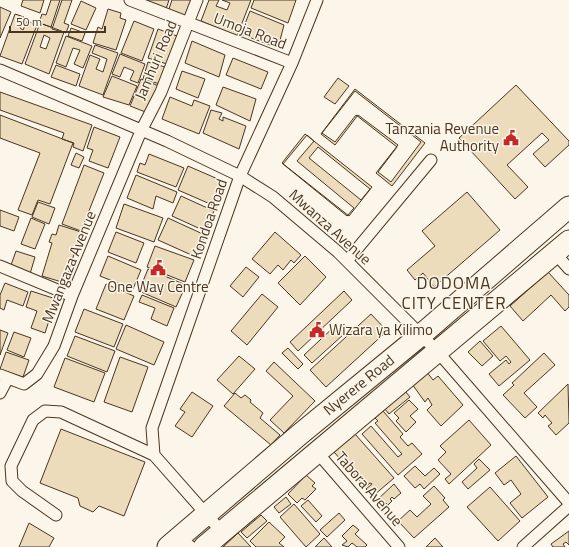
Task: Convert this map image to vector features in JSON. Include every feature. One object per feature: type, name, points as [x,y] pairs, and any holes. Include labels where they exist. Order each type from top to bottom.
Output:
[{"type":"highway","name":"Nyerere Road","points":[[179,544],[205,514],[421,335],[569,208]]},
{"type":"highway","name":"Nyerere Road","points":[[204,547],[316,451],[562,246]]},
{"type":"street","name":"Umoja Road","points":[[130,0],[292,63]]},
{"type":"street","name":"Jamhuri Road","points":[[141,131],[162,92],[197,0]]},
{"type":"street","name":"Kondoa Road","points":[[154,455],[152,428],[240,176],[292,63],[317,0]]},
{"type":"street","name":"Mwanza Avenue","points":[[0,70],[167,141],[240,176],[273,197],[347,261],[421,335],[569,503]]},
{"type":"street","name":"Mwangaza Avenue","points":[[4,377],[24,384],[37,374],[54,346],[72,296],[141,131]]},
{"type":"street","points":[[347,261],[432,160]]},
{"type":"street","points":[[562,246],[569,269]]},
{"type":"street","points":[[0,266],[72,296]]},
{"type":"street","points":[[0,393],[4,377]]},
{"type":"street","points":[[56,515],[22,491],[12,481],[11,466],[33,420],[45,411],[61,412],[154,455],[222,532]]},
{"type":"street","name":"Tabora Avenue","points":[[316,451],[399,547]]},
{"type":"street","points":[[523,547],[569,506]]},
{"type":"building","points":[[23,0],[44,0],[40,13],[21,6]]},
{"type":"building","points":[[51,0],[60,0],[51,27],[39,23],[42,14],[46,15]]},
{"type":"building","points":[[62,0],[72,0],[64,23],[69,25],[66,33],[52,29]]},
{"type":"building","points":[[142,0],[169,0],[166,9]]},
{"type":"building","points":[[172,0],[192,0],[185,18],[168,12]]},
{"type":"building","points":[[209,0],[219,0],[216,6],[227,10],[230,3],[222,0],[251,0],[237,36],[201,21]]},
{"type":"building","points":[[254,0],[296,0],[288,23],[251,8]]},
{"type":"building","points":[[81,1],[96,8],[86,30],[71,24]]},
{"type":"building","points":[[0,7],[11,12],[0,38]]},
{"type":"building","points":[[108,9],[121,13],[120,18],[126,20],[116,50],[93,43],[98,27],[102,29]]},
{"type":"building","points":[[250,11],[284,25],[278,48],[241,34]]},
{"type":"building","points":[[15,14],[24,17],[20,28],[23,30],[27,21],[37,25],[22,64],[0,56]]},
{"type":"building","points":[[134,21],[154,29],[142,61],[121,53]]},
{"type":"building","points":[[40,23],[64,32],[49,74],[25,64]],"holes":[[[44,35],[50,38],[46,49],[40,47]]]},
{"type":"building","points":[[71,28],[85,33],[82,41],[68,36]]},
{"type":"building","points":[[158,29],[177,36],[167,64],[148,58]]},
{"type":"building","points":[[66,36],[92,46],[83,68],[74,64],[80,50],[73,48],[66,67],[56,63]]},
{"type":"building","points":[[192,41],[225,55],[219,77],[185,63]]},
{"type":"building","points":[[95,45],[118,53],[103,95],[79,86],[90,55],[100,59],[96,69],[103,72],[107,59],[92,53]]},
{"type":"building","points":[[120,54],[145,64],[138,83],[130,80],[134,71],[124,67],[120,77],[112,74]]},
{"type":"building","points":[[233,58],[268,72],[261,89],[226,75]]},
{"type":"building","points":[[148,62],[165,67],[160,84],[143,79]]},
{"type":"building","points":[[56,65],[80,74],[76,86],[51,77]]},
{"type":"building","points":[[182,71],[205,79],[198,98],[176,89]]},
{"type":"building","points":[[112,76],[137,86],[129,105],[103,97]]},
{"type":"building","points":[[338,78],[349,86],[335,104],[324,97]]},
{"type":"building","points":[[141,79],[159,86],[148,113],[130,106]]},
{"type":"building","points":[[516,85],[569,141],[569,145],[545,167],[533,154],[549,140],[542,133],[507,165],[528,187],[515,199],[459,138]]},
{"type":"building","points":[[223,87],[256,99],[250,121],[216,105]]},
{"type":"building","points":[[355,89],[425,143],[392,186],[376,173],[398,145],[358,115],[335,145],[321,134]]},
{"type":"building","points":[[355,91],[421,142],[391,182],[378,172],[397,147],[356,115],[335,142],[322,133]]},
{"type":"building","points":[[0,92],[92,125],[83,151],[73,147],[74,143],[62,139],[64,133],[0,110]]},
{"type":"building","points":[[170,97],[192,106],[194,100],[210,106],[199,134],[162,119]]},
{"type":"building","points":[[211,110],[222,113],[219,119],[223,121],[223,117],[246,126],[239,149],[203,133]]},
{"type":"building","points":[[0,115],[73,143],[50,204],[38,200],[32,215],[18,210],[40,153],[0,138]]},
{"type":"building","points":[[94,127],[120,137],[108,168],[89,161],[93,150],[87,148]]},
{"type":"building","points":[[305,134],[372,187],[349,216],[282,163]]},
{"type":"building","points":[[307,135],[314,141],[297,161],[354,208],[347,216],[283,164]]},
{"type":"building","points":[[318,147],[370,189],[361,200],[309,158]]},
{"type":"building","points":[[76,153],[84,157],[79,168],[71,165]]},
{"type":"building","points":[[149,154],[184,168],[176,187],[137,172],[140,163],[145,165]]},
{"type":"building","points":[[84,165],[104,173],[81,231],[62,224]]},
{"type":"building","points":[[188,166],[227,183],[217,207],[178,190]]},
{"type":"building","points":[[136,175],[177,192],[173,203],[156,196],[153,209],[127,198]]},
{"type":"building","points":[[467,192],[500,230],[434,287],[423,273],[415,280],[407,270],[435,246],[422,231]]},
{"type":"building","points":[[181,196],[214,211],[205,231],[172,216]]},
{"type":"building","points":[[38,202],[55,208],[49,224],[32,217]]},
{"type":"building","points":[[124,204],[163,218],[154,242],[116,228]]},
{"type":"building","points":[[0,210],[19,217],[14,231],[0,226]]},
{"type":"building","points":[[31,218],[45,224],[35,249],[21,244]]},
{"type":"building","points":[[168,218],[205,235],[196,257],[158,240]]},
{"type":"building","points":[[59,225],[81,232],[65,283],[42,276],[52,243],[49,242],[52,234],[56,235]]},
{"type":"building","points":[[116,232],[144,243],[136,263],[108,252]]},
{"type":"building","points":[[275,232],[301,255],[294,263],[291,260],[283,270],[278,265],[270,274],[252,259]]},
{"type":"building","points":[[155,246],[194,260],[185,282],[147,267]]},
{"type":"building","points":[[16,251],[35,257],[30,274],[10,268]]},
{"type":"building","points":[[108,256],[141,270],[133,289],[100,276]]},
{"type":"building","points":[[305,256],[326,277],[300,305],[278,283]]},
{"type":"building","points":[[246,267],[259,277],[243,297],[230,286]]},
{"type":"building","points":[[148,269],[186,285],[176,307],[139,291]]},
{"type":"building","points":[[548,272],[569,295],[569,307],[565,311],[551,295],[523,321],[510,306]]},
{"type":"building","points":[[5,283],[28,292],[23,306],[7,300],[4,310],[0,308],[0,295]]},
{"type":"building","points":[[106,284],[134,296],[124,320],[96,309]]},
{"type":"building","points":[[31,291],[56,299],[45,333],[31,328],[37,311],[26,307]]},
{"type":"building","points":[[344,291],[352,300],[298,351],[290,342]]},
{"type":"building","points":[[262,294],[278,307],[247,345],[231,331]]},
{"type":"building","points":[[142,295],[174,308],[167,326],[151,319],[155,308],[139,302]]},
{"type":"building","points":[[84,309],[123,324],[114,347],[75,332]]},
{"type":"building","points":[[371,314],[387,331],[326,387],[310,370]]},
{"type":"building","points":[[126,325],[164,342],[154,365],[116,349]]},
{"type":"building","points":[[336,325],[344,334],[312,363],[304,355]]},
{"type":"building","points":[[501,326],[530,360],[499,386],[489,374],[506,360],[509,364],[511,362],[506,356],[500,361],[483,341]]},
{"type":"building","points":[[0,330],[8,333],[0,355]]},
{"type":"building","points":[[14,332],[31,338],[24,357],[7,350]]},
{"type":"building","points":[[75,336],[115,351],[107,372],[67,356]]},
{"type":"building","points":[[480,341],[493,356],[482,366],[468,352]]},
{"type":"building","points":[[288,348],[303,364],[298,369],[282,353]]},
{"type":"building","points":[[6,352],[29,360],[23,377],[0,369]]},
{"type":"building","points":[[544,353],[555,365],[524,393],[537,407],[525,418],[503,395],[514,385],[512,383]]},
{"type":"building","points":[[239,356],[255,369],[233,394],[217,380]]},
{"type":"building","points":[[120,357],[148,367],[132,412],[104,402]]},
{"type":"building","points":[[65,358],[105,373],[94,402],[54,387]]},
{"type":"building","points":[[274,362],[315,401],[284,433],[270,420],[293,396],[266,371]]},
{"type":"building","points":[[426,371],[433,380],[438,376],[463,405],[441,426],[427,410],[432,405],[428,398],[425,402],[412,384]]},
{"type":"building","points":[[568,384],[569,423],[556,435],[548,426],[552,423],[545,415],[543,418],[538,413]]},
{"type":"building","points":[[405,391],[410,397],[389,414],[384,408]]},
{"type":"building","points":[[192,392],[213,406],[192,437],[175,426],[185,412],[180,409]]},
{"type":"building","points":[[235,393],[241,398],[245,395],[251,400],[250,402],[263,413],[260,418],[280,435],[271,445],[224,406]]},
{"type":"building","points":[[409,400],[418,409],[410,416],[416,422],[406,432],[396,421],[399,418],[394,413]]},
{"type":"building","points":[[383,411],[403,434],[400,437],[408,446],[412,443],[422,454],[398,475],[362,434],[371,426],[398,457],[402,454],[375,423],[378,421],[375,418]]},
{"type":"building","points":[[469,420],[491,445],[449,484],[445,479],[451,474],[438,460],[446,452],[440,446]]},
{"type":"building","points":[[61,429],[145,462],[124,516],[99,506],[93,512],[80,506],[78,498],[40,483]]},
{"type":"building","points":[[355,434],[394,478],[373,496],[366,489],[372,484],[370,483],[365,487],[334,452]]},
{"type":"building","points":[[516,456],[548,497],[522,518],[510,503],[521,494],[511,480],[504,485],[495,473]]},
{"type":"building","points":[[479,459],[490,470],[468,489],[462,482],[477,468],[474,464]]},
{"type":"building","points":[[415,466],[425,476],[434,468],[440,474],[424,489],[420,484],[415,488],[404,476]]},
{"type":"building","points":[[306,475],[315,483],[312,486],[316,489],[305,500],[302,498],[297,503],[288,494]]},
{"type":"building","points":[[394,484],[401,493],[394,499],[392,497],[390,499],[392,501],[388,505],[386,503],[381,507],[376,501]]},
{"type":"building","points":[[434,486],[445,498],[443,500],[449,507],[414,538],[398,521],[410,510],[417,517],[431,504],[423,496]]},
{"type":"building","points":[[490,487],[520,521],[498,541],[467,507]]},
{"type":"building","points":[[286,497],[291,504],[279,513],[274,507]]},
{"type":"building","points":[[308,500],[322,516],[316,522],[301,506]]},
{"type":"building","points":[[294,504],[320,534],[306,547],[280,517]]},
{"type":"building","points":[[339,513],[345,520],[327,537],[320,530]]},
{"type":"building","points":[[261,515],[267,521],[247,538],[241,532]]},
{"type":"building","points":[[269,522],[285,537],[279,543],[284,547],[256,547],[250,541]]},
{"type":"building","points":[[29,523],[54,538],[49,547],[19,547]]},
{"type":"building","points":[[353,525],[359,530],[355,534],[367,545],[365,547],[357,547],[352,543],[348,547],[342,545],[347,541],[342,536]]},
{"type":"building","points":[[569,531],[569,545],[566,542],[563,544],[565,547],[553,547],[551,544]]},
{"type":"building","points":[[238,533],[251,547],[223,547]]},
{"type":"building","points":[[324,538],[332,547],[315,547]]},
{"type":"building","points":[[435,538],[443,547],[426,547]]},
{"type":"place","name":"Tanzania Revenue Authority","points":[[511,138]]},
{"type":"place","name":"One Way Centre","points":[[158,268]]},
{"type":"place","name":"Wizara ya Kilimo","points":[[317,330]]},
{"type":"district","name":"DODOMA CITY CENTER","points":[[454,293]]}]
